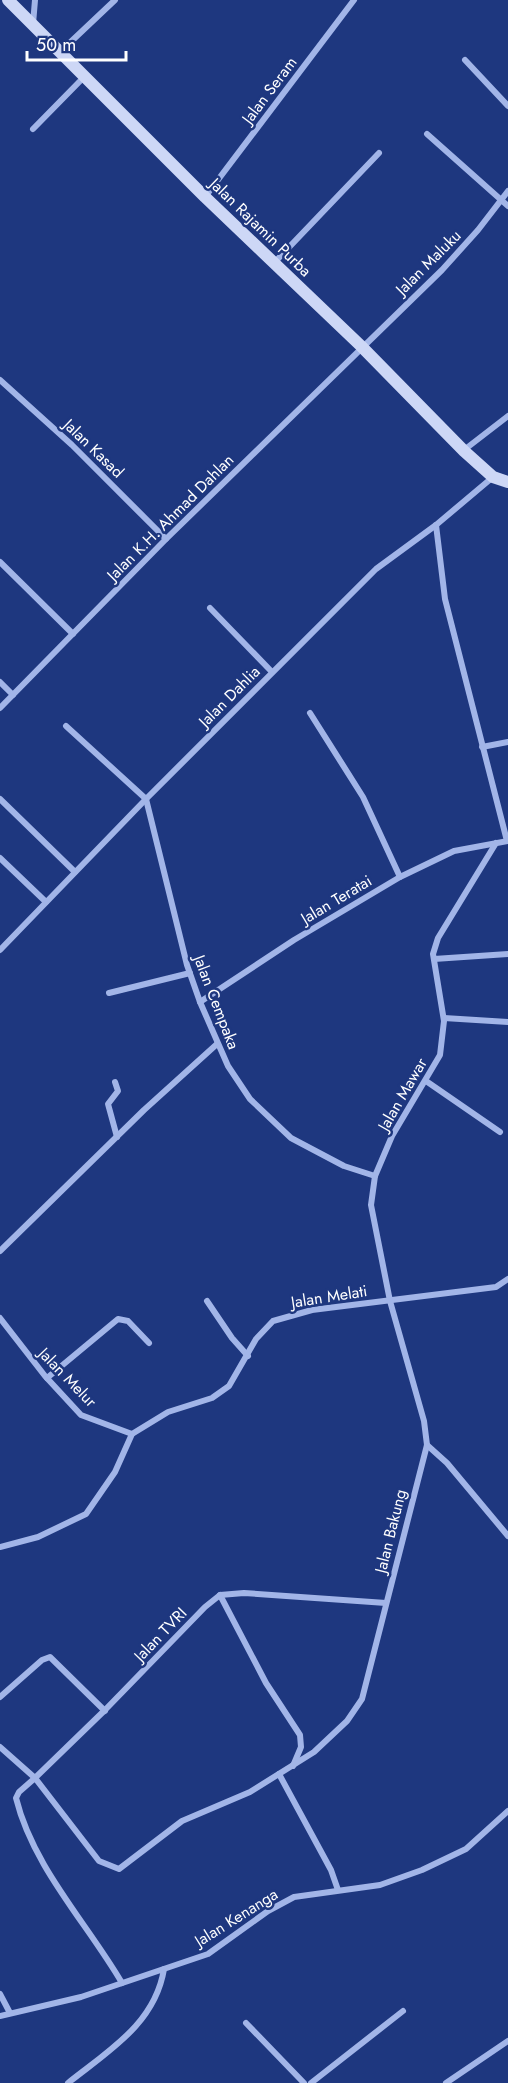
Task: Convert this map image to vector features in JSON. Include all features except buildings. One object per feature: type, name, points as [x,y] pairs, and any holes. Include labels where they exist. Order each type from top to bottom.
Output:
[{"type":"street","name":"Jalan Rajamin Purba","points":[[8,0],[205,197],[361,346],[464,451],[493,477]]},
{"type":"street","points":[[33,24],[35,0]]},
{"type":"street","points":[[60,52],[115,0]]},
{"type":"street","name":"Jalan Seram","points":[[205,197],[354,0]]},
{"type":"street","points":[[465,60],[508,106]]},
{"type":"street","points":[[33,129],[85,76]]},
{"type":"street","points":[[427,134],[508,206]]},
{"type":"street","points":[[274,263],[379,153]]},
{"type":"street","name":"Jalan Maluku","points":[[361,346],[442,270],[508,191]]},
{"type":"street","name":"Jalan K.H. Ahmad Dahlan","points":[[0,708],[361,346]]},
{"type":"street","name":"Jalan Kasad","points":[[0,380],[72,445],[166,539]]},
{"type":"street","points":[[464,451],[508,416]]},
{"type":"street","points":[[493,477],[508,482]]},
{"type":"street","name":"Jalan Dahlia","points":[[0,950],[146,799],[376,569],[436,525],[493,477]]},
{"type":"street","points":[[436,525],[445,599],[507,841]]},
{"type":"street","points":[[0,562],[73,634]]},
{"type":"street","points":[[210,608],[272,672]]},
{"type":"street","points":[[0,682],[13,695]]},
{"type":"street","points":[[310,713],[363,797],[400,877]]},
{"type":"street","points":[[66,726],[146,799]]},
{"type":"street","points":[[482,747],[508,742]]},
{"type":"street","points":[[0,799],[75,872]]},
{"type":"street","name":"Jalan Cempaka","points":[[146,799],[190,973],[200,1002],[217,1044],[250,1099],[291,1138],[344,1166],[375,1176]]},
{"type":"street","name":"Jalan Teratai","points":[[200,1002],[294,940],[400,877],[454,851],[507,841]]},
{"type":"street","name":"Jalan Mawar","points":[[390,1301],[371,1205],[375,1176],[407,1109],[440,1055],[444,1018],[434,959],[438,938],[496,843]]},
{"type":"street","points":[[0,858],[46,902]]},
{"type":"street","points":[[434,959],[508,954]]},
{"type":"street","points":[[109,993],[190,973]]},
{"type":"street","points":[[444,1018],[508,1022]]},
{"type":"street","points":[[0,1251],[217,1044]]},
{"type":"street","points":[[426,1081],[500,1132]]},
{"type":"street","points":[[115,1082],[118,1091],[109,1102],[108,1107],[117,1137]]},
{"type":"street","name":"Jalan Melati","points":[[132,1434],[168,1412],[212,1398],[230,1386],[256,1339],[273,1321],[288,1315],[496,1287],[508,1279]]},
{"type":"street","points":[[207,1301],[232,1338],[248,1356]]},
{"type":"street","name":"Jalan Bakung","points":[[35,1778],[99,1861],[116,1869],[123,1867],[182,1821],[241,1797],[293,1766],[314,1752],[347,1721],[362,1699],[427,1444],[424,1421],[390,1301]]},
{"type":"street","name":"Jalan Melur","points":[[0,1318],[47,1378],[81,1414],[132,1434]]},
{"type":"street","points":[[47,1378],[118,1318],[128,1321],[149,1343]]},
{"type":"street","points":[[0,1547],[38,1537],[86,1514],[115,1472],[132,1434]]},
{"type":"street","points":[[427,1444],[447,1463],[508,1536]]},
{"type":"street","points":[[293,1766],[301,1747],[300,1735],[266,1683],[220,1595],[244,1593],[386,1603]]},
{"type":"street","name":"Jalan TVRI","points":[[122,1983],[100,1944],[65,1897],[40,1857],[16,1798],[19,1792],[105,1711],[205,1607],[220,1595]]},
{"type":"street","points":[[0,1697],[42,1660],[50,1657],[105,1711]]},
{"type":"street","points":[[0,1747],[35,1778]]},
{"type":"street","points":[[279,1774],[331,1870],[338,1890]]},
{"type":"street","name":"Jalan Kenanga","points":[[0,2016],[81,1997],[208,1954],[268,1911],[294,1897],[380,1885],[422,1870],[466,1849],[508,1811]]},
{"type":"street","points":[[68,2083],[121,2040],[145,2017],[160,1990],[164,1969]]},
{"type":"street","points":[[0,1994],[10,2013]]},
{"type":"street","points":[[311,2083],[403,2011]]},
{"type":"street","points":[[246,2023],[304,2083]]},
{"type":"street","points":[[446,2083],[508,2041]]}]
